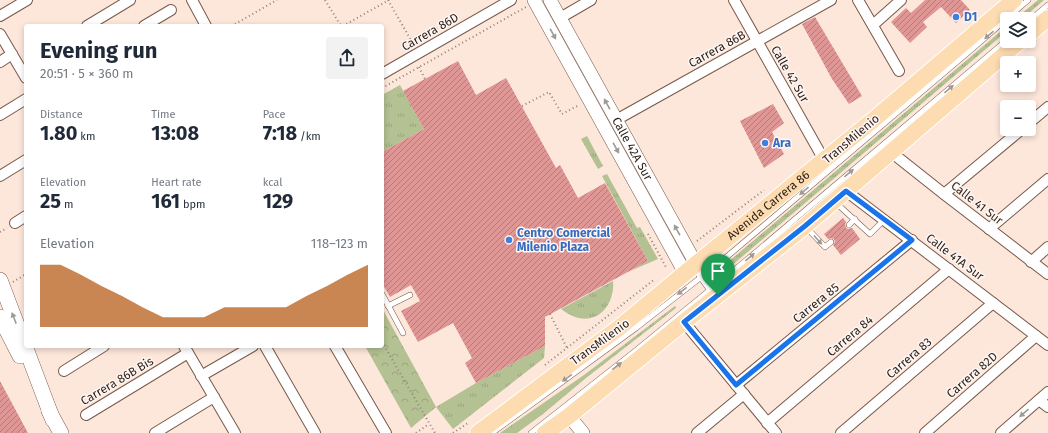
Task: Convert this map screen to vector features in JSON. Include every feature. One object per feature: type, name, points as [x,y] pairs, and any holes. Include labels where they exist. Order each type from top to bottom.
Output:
[{"type":"main road","name":"Avenida Carrera 86","points":[[473,428],[620,327],[695,270],[824,160],[872,122],[1014,0]]},
{"type":"main road","points":[[1036,28],[1048,18]]},
{"type":"main road","points":[[545,433],[569,416],[684,322],[715,291],[805,226],[1012,48]]},
{"type":"main road","points":[[0,280],[24,343]]},
{"type":"main road","points":[[0,318],[60,433]]},
{"type":"main road","points":[[26,348],[53,420]]},
{"type":"street","points":[[0,16],[27,0]]},
{"type":"street","points":[[90,24],[130,0]]},
{"type":"street","points":[[192,0],[205,24]]},
{"type":"street","name":"Carrera 86D","points":[[384,73],[511,0]]},
{"type":"street","name":"Calle 42A Sur","points":[[550,0],[616,120],[695,270]]},
{"type":"street","points":[[560,18],[591,0]]},
{"type":"street","name":"Calle 42 Sur","points":[[734,0],[824,160]]},
{"type":"street","name":"Carrera 86B","points":[[616,120],[831,0]]},
{"type":"street","points":[[858,0],[900,71]]},
{"type":"street","points":[[873,25],[900,0]]},
{"type":"street","name":"Calle 42A Sur","points":[[530,3],[695,270],[715,291]]},
{"type":"street","points":[[147,24],[171,10]]},
{"type":"street","points":[[0,34],[12,54],[23,64]]},
{"type":"street","points":[[0,62],[12,54]]},
{"type":"street","points":[[0,115],[24,100]]},
{"type":"street","points":[[1036,117],[1048,107]]},
{"type":"street","points":[[944,194],[1014,136]]},
{"type":"street","name":"Calle 41 Sur","points":[[891,152],[1048,274]]},
{"type":"street","points":[[0,176],[24,161]]},
{"type":"street","points":[[989,229],[1048,178]]},
{"type":"street","name":"Calle 41A Sur","points":[[846,191],[1048,345]]},
{"type":"street","points":[[15,223],[24,217]]},
{"type":"street","name":"Carrera 85","points":[[736,385],[912,240]]},
{"type":"street","points":[[1032,262],[1048,247]]},
{"type":"street","name":"Carrera 84","points":[[772,430],[949,269]]},
{"type":"street","name":"Carrera 83","points":[[841,433],[993,303]]},
{"type":"street","points":[[684,322],[772,430]]},
{"type":"street","name":"Carrera 82D","points":[[925,433],[1036,336]]},
{"type":"street","points":[[64,371],[101,348]]},
{"type":"street","points":[[201,376],[250,348]]},
{"type":"street","points":[[266,348],[315,433]]},
{"type":"street","points":[[336,348],[386,433]]},
{"type":"street","points":[[186,349],[235,433]]},
{"type":"street","name":"Carrera 86B Bis","points":[[86,415],[186,349]]},
{"type":"street","points":[[1001,433],[1048,392]]},
{"type":"street","points":[[697,433],[744,394]]},
{"type":"street","points":[[155,433],[214,397]]},
{"type":"street","points":[[1039,400],[1048,407]]},
{"type":"street","points":[[569,416],[583,433]]},
{"type":"lane","name":"TransMilenio","points":[[492,433],[636,328],[695,270],[732,252],[880,128],[1028,0]]},
{"type":"lane","points":[[1036,15],[1048,6]]},
{"type":"lane","name":"TransMilenio","points":[[531,433],[715,291],[749,258],[1000,46]]},
{"type":"lane","points":[[834,201],[870,234],[884,220]]},
{"type":"lane","points":[[849,225],[855,219]]},
{"type":"lane","points":[[805,226],[825,247],[831,242]]},
{"type":"lane","points":[[388,306],[410,294]]},
{"type":"lane","points":[[384,298],[403,333]]},
{"type":"path","points":[[236,24],[277,0]]},
{"type":"path","points":[[325,0],[341,24]]},
{"type":"path","points":[[346,24],[389,0],[412,42]]},
{"type":"path","points":[[384,87],[530,3]]},
{"type":"path","points":[[419,68],[425,79]]},
{"type":"path","points":[[522,106],[549,92],[562,114],[579,105]]},
{"type":"path","points":[[696,242],[765,189]]},
{"type":"path","points":[[544,366],[655,279]]},
{"type":"path","points":[[550,314],[566,348]]},
{"type":"path","points":[[384,345],[435,433]]},
{"type":"path","points":[[416,433],[430,424]]},
{"type":"path","points":[[453,433],[473,428]]},
{"type":"green space","points":[[1038,0],[1044,0],[1030,12],[1023,12]]},
{"type":"green space","points":[[1000,32],[1000,37],[730,267],[727,263]]},
{"type":"green space","points":[[400,85],[424,129],[384,151],[384,94]]},
{"type":"green space","points":[[587,136],[603,166],[598,169],[581,139]]},
{"type":"green space","points":[[607,174],[637,228],[640,227],[658,259],[628,272],[648,261],[602,176]]},
{"type":"green space","points":[[613,281],[613,289],[608,304],[598,315],[584,319],[575,317],[561,309]]},
{"type":"green space","points":[[675,306],[676,308],[517,433],[500,433],[584,375]]},
{"type":"green space","points":[[384,312],[436,407],[411,428],[366,348],[384,348]]},
{"type":"green space","points":[[545,346],[544,358],[453,429],[436,407],[476,383]]},
{"type":"building","points":[[925,0],[961,0],[970,10],[956,23],[941,7],[923,22],[927,27],[910,43],[891,22],[906,8],[911,13]]},
{"type":"building","points":[[815,17],[862,96],[849,104],[832,79],[802,24]]},
{"type":"building","name":"Centro Comercial Milenio Plaza","points":[[458,61],[476,95],[506,78],[556,168],[560,165],[578,198],[605,183],[648,261],[545,317],[545,346],[476,383],[465,363],[472,358],[453,323],[418,342],[401,311],[420,301],[411,285],[390,297],[384,286],[384,151],[424,129],[403,91]]},
{"type":"building","name":"Ara","points":[[773,104],[784,123],[772,132],[784,154],[764,168],[740,121]]},
{"type":"building","points":[[843,218],[846,222],[846,228],[852,228],[860,239],[841,255],[833,245],[835,242],[834,239],[828,239],[824,234]]},
{"type":"building","points":[[0,381],[28,433],[0,433]]},
{"type":"place","name":"D1","points":[[956,17]]},
{"type":"place","name":"Ara","points":[[765,143]]},
{"type":"place","name":"Centro Comercial Milenio Plaza","points":[[509,240]]},
{"type":"route","points":[[846,191],[912,240],[736,385],[684,322],[718,295],[805,226],[846,191]]}]
